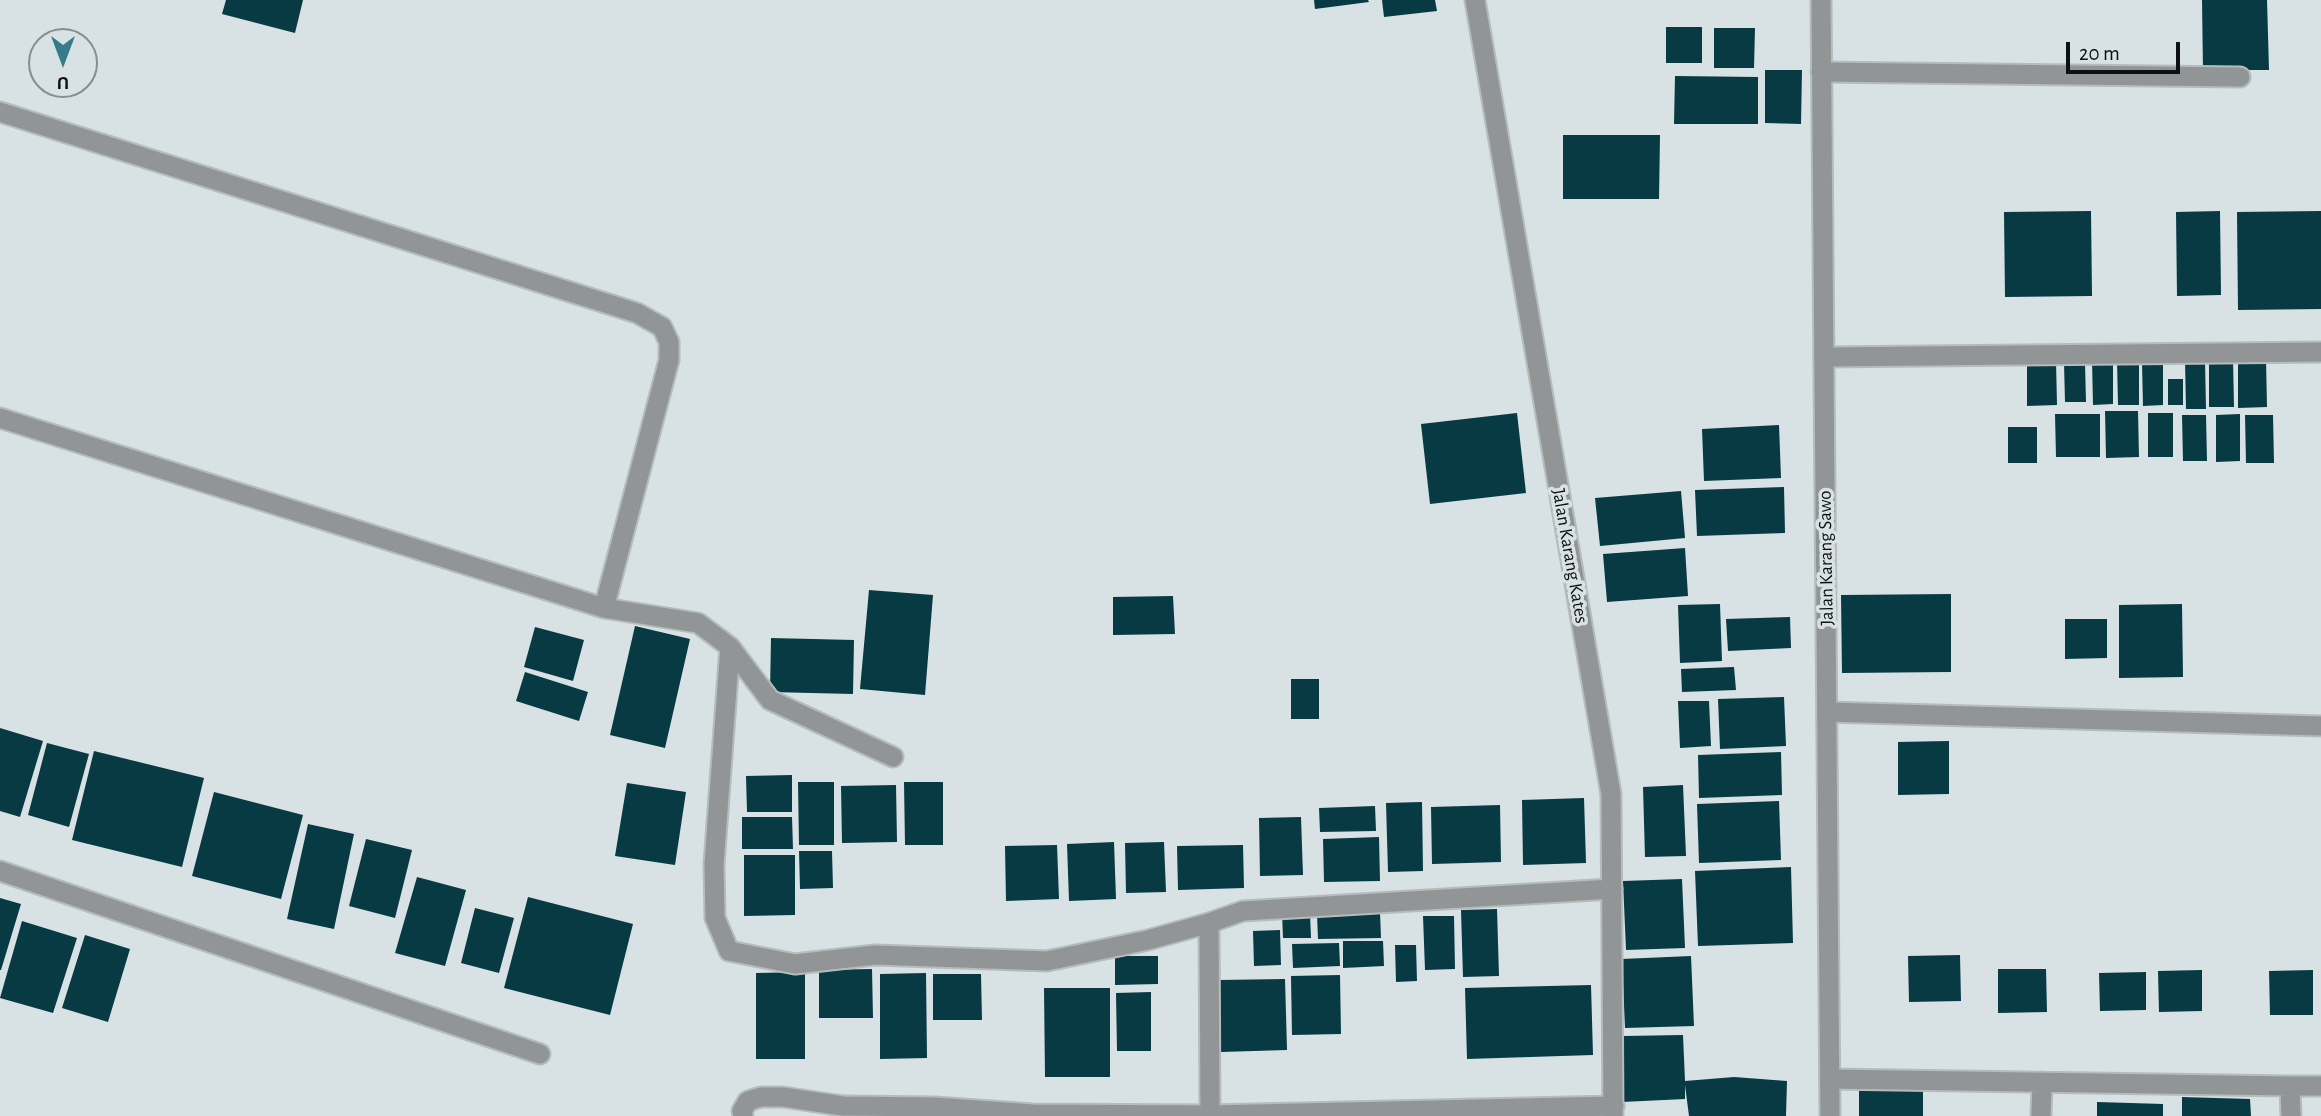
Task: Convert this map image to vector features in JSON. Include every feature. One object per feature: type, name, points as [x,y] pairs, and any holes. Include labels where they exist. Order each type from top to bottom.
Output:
[{"type":"street","name":"Jalan Karang Kates","points":[[1475,0],[1611,794],[1613,1111]]},
{"type":"street","name":"Jalan Karang Sawo","points":[[1821,0],[1830,1116]]},
{"type":"street","points":[[1821,72],[2240,77]]},
{"type":"street","points":[[0,112],[637,313],[662,327],[669,342],[669,360],[604,608]]},
{"type":"street","points":[[1824,357],[2321,352]]},
{"type":"street","points":[[0,418],[604,608],[698,623],[730,647],[770,700],[893,757]]},
{"type":"street","points":[[730,647],[714,864],[715,918],[729,951],[795,964],[875,955],[1047,961],[1148,940],[1242,911],[1612,889]]},
{"type":"street","points":[[1828,712],[2321,726]]},
{"type":"street","points":[[0,871],[540,1054]]},
{"type":"street","points":[[1209,923],[1210,1115]]},
{"type":"street","points":[[1830,1079],[2321,1086]]},
{"type":"street","points":[[2041,1116],[2042,1082]]},
{"type":"street","points":[[2290,1086],[2291,1116]]},
{"type":"street","points":[[743,1116],[748,1101],[761,1097],[783,1097],[843,1106],[934,1107],[1033,1114],[1613,1111]]},
{"type":"building","points":[[226,0],[303,0],[295,33],[222,14]]},
{"type":"building","points":[[1314,0],[1368,0],[1369,2],[1315,9]]},
{"type":"building","points":[[1382,0],[1435,0],[1437,11],[1384,17]]},
{"type":"building","points":[[2202,0],[2267,0],[2269,70],[2203,70]]},
{"type":"building","points":[[1666,27],[1702,27],[1702,63],[1666,63]]},
{"type":"building","points":[[1714,28],[1755,28],[1754,68],[1714,68]]},
{"type":"building","points":[[1765,70],[1802,70],[1801,124],[1765,123]]},
{"type":"building","points":[[1675,76],[1758,77],[1758,124],[1674,124]]},
{"type":"building","points":[[1563,135],[1660,135],[1659,199],[1563,199]]},
{"type":"building","points":[[2091,211],[2092,296],[2005,297],[2004,212]]},
{"type":"building","points":[[2220,211],[2221,295],[2177,296],[2176,212]]},
{"type":"building","points":[[2321,211],[2321,309],[2238,310],[2237,212]]},
{"type":"building","points":[[2209,359],[2233,359],[2234,407],[2209,407]]},
{"type":"building","points":[[2238,359],[2266,359],[2267,407],[2238,408]]},
{"type":"building","points":[[2092,360],[2113,360],[2113,404],[2093,405]]},
{"type":"building","points":[[2117,360],[2139,360],[2139,405],[2118,405]]},
{"type":"building","points":[[2185,360],[2205,360],[2206,409],[2186,409]]},
{"type":"building","points":[[2027,361],[2056,361],[2057,405],[2027,406]]},
{"type":"building","points":[[2064,363],[2085,363],[2086,402],[2065,402]]},
{"type":"building","points":[[2142,363],[2163,363],[2163,405],[2143,406]]},
{"type":"building","points":[[2168,379],[2183,379],[2183,405],[2168,405]]},
{"type":"building","points":[[2105,411],[2138,411],[2139,457],[2106,458]]},
{"type":"building","points":[[1517,413],[1526,493],[1430,504],[1421,424]]},
{"type":"building","points":[[2148,413],[2173,413],[2173,457],[2148,457]]},
{"type":"building","points":[[2055,414],[2100,414],[2100,457],[2056,457]]},
{"type":"building","points":[[2240,414],[2240,461],[2216,462],[2216,415]]},
{"type":"building","points":[[2182,415],[2206,415],[2207,461],[2183,461]]},
{"type":"building","points":[[2245,415],[2273,415],[2274,463],[2246,463]]},
{"type":"building","points":[[1779,425],[1781,478],[1704,481],[1702,429]]},
{"type":"building","points":[[2008,427],[2037,427],[2037,463],[2008,463]]},
{"type":"building","points":[[1784,487],[1785,533],[1697,536],[1695,490]]},
{"type":"building","points":[[1681,491],[1685,538],[1600,546],[1595,498]]},
{"type":"building","points":[[1685,548],[1688,596],[1607,602],[1603,554]]},
{"type":"building","points":[[869,590],[933,595],[925,695],[860,689]]},
{"type":"building","points":[[1951,594],[1951,672],[1842,673],[1841,595]]},
{"type":"building","points":[[1173,596],[1175,634],[1113,635],[1113,597]]},
{"type":"building","points":[[1720,604],[1722,661],[1680,663],[1678,605]]},
{"type":"building","points":[[2182,604],[2183,677],[2119,678],[2119,605]]},
{"type":"building","points":[[1790,617],[1791,648],[1728,651],[1726,619]]},
{"type":"building","points":[[2065,619],[2107,619],[2107,658],[2065,659]]},
{"type":"building","points":[[635,626],[690,639],[665,748],[610,735]]},
{"type":"building","points":[[535,627],[584,640],[573,681],[524,667]]},
{"type":"building","points":[[771,638],[854,640],[853,694],[770,692]]},
{"type":"building","points":[[1734,667],[1736,690],[1682,692],[1681,669]]},
{"type":"building","points":[[525,672],[588,692],[579,721],[516,701]]},
{"type":"building","points":[[1291,679],[1319,679],[1319,719],[1291,719]]},
{"type":"building","points":[[1784,697],[1786,746],[1720,749],[1718,699]]},
{"type":"building","points":[[1678,701],[1709,701],[1711,746],[1680,748]]},
{"type":"building","points":[[0,728],[43,741],[20,817],[0,811]]},
{"type":"building","points":[[1949,741],[1949,794],[1898,795],[1898,742]]},
{"type":"building","points":[[47,743],[89,754],[69,827],[28,815]]},
{"type":"building","points":[[94,751],[204,778],[182,867],[72,840]]},
{"type":"building","points":[[1781,752],[1782,795],[1699,798],[1698,755]]},
{"type":"building","points":[[792,775],[792,812],[747,812],[746,776]]},
{"type":"building","points":[[798,782],[834,782],[834,845],[799,845]]},
{"type":"building","points":[[904,782],[943,782],[943,845],[905,845]]},
{"type":"building","points":[[627,783],[686,792],[675,865],[615,856]]},
{"type":"building","points":[[896,785],[897,842],[842,843],[841,786]]},
{"type":"building","points":[[1683,785],[1686,856],[1645,857],[1643,787]]},
{"type":"building","points":[[214,792],[303,815],[281,899],[192,876]]},
{"type":"building","points":[[1584,798],[1586,863],[1523,865],[1522,800]]},
{"type":"building","points":[[1779,801],[1781,860],[1699,863],[1697,804]]},
{"type":"building","points":[[1422,802],[1423,871],[1388,872],[1386,803]]},
{"type":"building","points":[[1500,805],[1501,862],[1432,864],[1431,807]]},
{"type":"building","points":[[1375,806],[1376,831],[1320,832],[1319,808]]},
{"type":"building","points":[[742,817],[792,817],[793,849],[742,849]]},
{"type":"building","points":[[1301,817],[1303,875],[1260,876],[1259,818]]},
{"type":"building","points":[[308,824],[354,834],[334,929],[287,919]]},
{"type":"building","points":[[1379,837],[1380,881],[1324,882],[1323,839]]},
{"type":"building","points":[[366,839],[412,850],[395,918],[349,906]]},
{"type":"building","points":[[1114,842],[1116,899],[1069,901],[1067,844]]},
{"type":"building","points":[[1164,842],[1166,892],[1126,893],[1125,843]]},
{"type":"building","points":[[1057,845],[1059,899],[1006,901],[1005,846]]},
{"type":"building","points":[[1243,845],[1244,888],[1178,890],[1177,846]]},
{"type":"building","points":[[799,851],[832,851],[833,888],[800,889]]},
{"type":"building","points":[[744,855],[795,855],[795,915],[744,916]]},
{"type":"building","points":[[1791,867],[1793,943],[1698,946],[1695,871]]},
{"type":"building","points":[[417,877],[466,890],[445,966],[395,953]]},
{"type":"building","points":[[1682,879],[1685,948],[1626,950],[1623,881]]},
{"type":"building","points":[[528,897],[633,924],[610,1015],[504,988]]},
{"type":"building","points":[[0,898],[21,904],[1,970],[0,970]]},
{"type":"building","points":[[475,908],[514,918],[499,973],[461,963]]},
{"type":"building","points":[[1497,909],[1499,976],[1463,977],[1461,910]]},
{"type":"building","points":[[1380,912],[1381,938],[1318,939],[1317,914]]},
{"type":"building","points":[[1282,913],[1310,913],[1311,938],[1283,938]]},
{"type":"building","points":[[1423,916],[1454,916],[1455,969],[1425,970]]},
{"type":"building","points":[[22,921],[77,938],[53,1013],[0,998]]},
{"type":"building","points":[[1280,930],[1281,965],[1254,966],[1253,931]]},
{"type":"building","points":[[85,935],[130,949],[108,1022],[62,1008]]},
{"type":"building","points":[[1343,941],[1383,941],[1384,966],[1343,968]]},
{"type":"building","points":[[1339,943],[1340,966],[1293,968],[1292,944]]},
{"type":"building","points":[[1395,945],[1416,945],[1417,981],[1396,982]]},
{"type":"building","points":[[1960,955],[1961,1001],[1909,1002],[1908,956]]},
{"type":"building","points":[[1115,956],[1158,956],[1158,984],[1115,985]]},
{"type":"building","points":[[1691,956],[1694,1026],[1625,1028],[1622,959]]},
{"type":"building","points":[[872,969],[873,1018],[819,1018],[819,970]]},
{"type":"building","points":[[1998,969],[2046,969],[2047,1012],[1998,1013]]},
{"type":"building","points":[[2202,970],[2202,1011],[2159,1012],[2158,971]]},
{"type":"building","points":[[2313,970],[2313,1015],[2270,1015],[2269,971]]},
{"type":"building","points":[[805,972],[805,1059],[756,1059],[756,973]]},
{"type":"building","points":[[2146,972],[2146,1010],[2100,1011],[2099,973]]},
{"type":"building","points":[[926,973],[927,1058],[880,1059],[880,974]]},
{"type":"building","points":[[933,974],[981,974],[982,1020],[933,1020]]},
{"type":"building","points":[[1340,975],[1341,1034],[1292,1035],[1291,976]]},
{"type":"building","points":[[1285,979],[1287,1050],[1221,1052],[1219,980]]},
{"type":"building","points":[[1591,985],[1593,1055],[1467,1059],[1465,988]]},
{"type":"building","points":[[1044,988],[1110,988],[1110,1077],[1045,1077]]},
{"type":"building","points":[[1151,992],[1151,1051],[1117,1051],[1116,993]]},
{"type":"building","points":[[1683,1035],[1685,1081],[1734,1077],[1787,1081],[1786,1116],[1689,1116],[1685,1085],[1685,1099],[1622,1102],[1624,1036]]},
{"type":"building","points":[[1859,1085],[1923,1088],[1923,1116],[1859,1116]]},
{"type":"building","points":[[2182,1097],[2250,1099],[2251,1116],[2182,1116]]},
{"type":"building","points":[[2097,1102],[2163,1104],[2163,1116],[2097,1116]]}]
